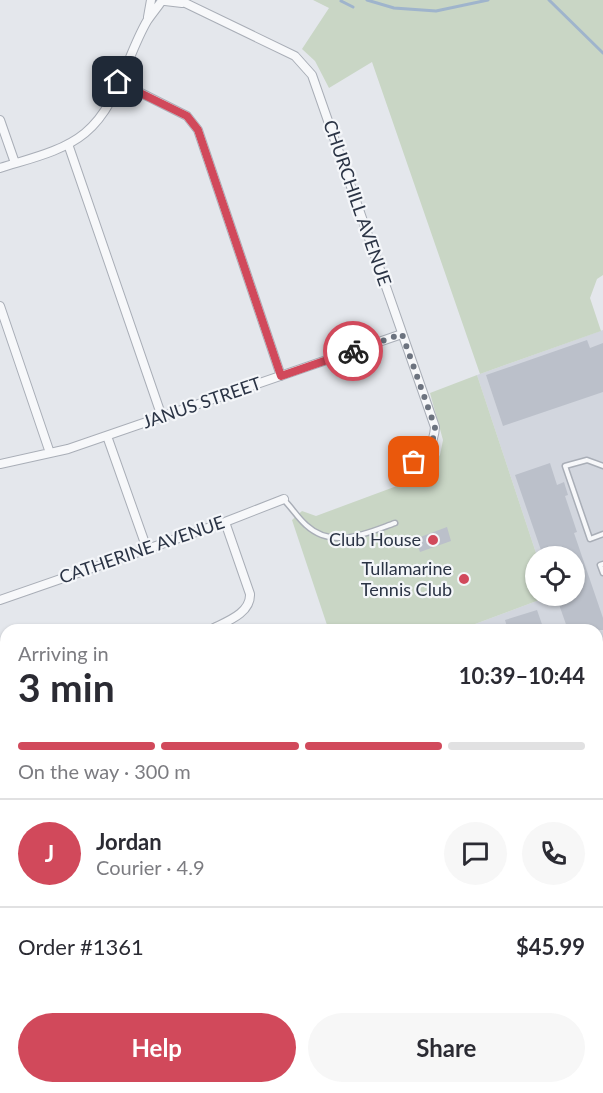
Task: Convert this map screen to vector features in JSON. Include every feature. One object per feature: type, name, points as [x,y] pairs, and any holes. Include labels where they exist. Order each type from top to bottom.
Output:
[{"type":"street","name":"CHURCHILL AVENUE","points":[[159,1],[181,2],[288,52],[300,60],[315,81],[435,427],[430,447],[422,457],[410,464]]},
{"type":"street","points":[[0,168],[68,144],[94,124],[108,105],[147,21],[159,1]]},
{"type":"street","points":[[118,82],[187,116],[198,130],[281,376]]},
{"type":"street","points":[[0,120],[15,164]]},
{"type":"street","points":[[68,144],[162,417]]},
{"type":"street","points":[[0,306],[50,453]]},
{"type":"street","name":"JANUS STREET","points":[[0,464],[50,453],[107,436],[402,334]]},
{"type":"street","points":[[107,436],[147,549]]},
{"type":"street","name":"CATHERINE AVENUE","points":[[0,600],[225,522],[284,499]]},
{"type":"street","points":[[220,624],[246,609],[250,600],[250,594],[225,522]]},
{"type":"lane","points":[[603,466],[587,460],[565,466],[590,538],[603,534]]},
{"type":"lane","points":[[284,499],[305,525],[328,537],[349,538],[395,523]]},
{"type":"lane","points":[[603,564],[600,565],[603,573]]},
{"type":"shaded area","points":[[603,330],[603,624],[475,624],[525,605],[585,606],[585,546],[534,546],[477,375]]},
{"type":"green space","points":[[313,0],[603,0],[603,275],[597,279],[590,298],[601,331],[480,374],[372,62],[329,88],[315,61],[302,49],[329,8]]},
{"type":"green space","points":[[477,375],[534,546],[525,546],[525,605],[475,624],[327,624],[292,520],[302,511],[316,516],[413,480],[429,469],[440,455],[443,440],[430,393]]},
{"type":"building","points":[[587,340],[590,348],[603,343],[603,392],[503,426],[486,375]]},
{"type":"building","points":[[550,463],[557,485],[564,482],[568,495],[565,496],[577,532],[574,533],[578,546],[540,546],[515,475]]},
{"type":"building","name":"Club House","points":[[447,527],[451,541],[420,552],[415,539]]},
{"type":"building","points":[[585,565],[603,618],[603,624],[566,624],[560,606],[585,606]]},
{"type":"building","points":[[537,610],[542,624],[506,624],[505,620]]},
{"type":"waterway","points":[[367,0],[394,8],[436,11],[488,0]]},
{"type":"waterway","points":[[549,0],[603,53]]},
{"type":"waterway","points":[[341,1],[353,7]]},
{"type":"way so far","points":[[353,351],[402,334],[435,427],[430,447],[422,457],[414,462]]},
{"type":"place","name":"Club House","points":[[433,540]]},
{"type":"place","name":"Tullamarine Tennis Club","points":[[464,579]]},
{"type":"route","points":[[118,82],[187,116],[194,122],[281,376],[353,351]]}]
